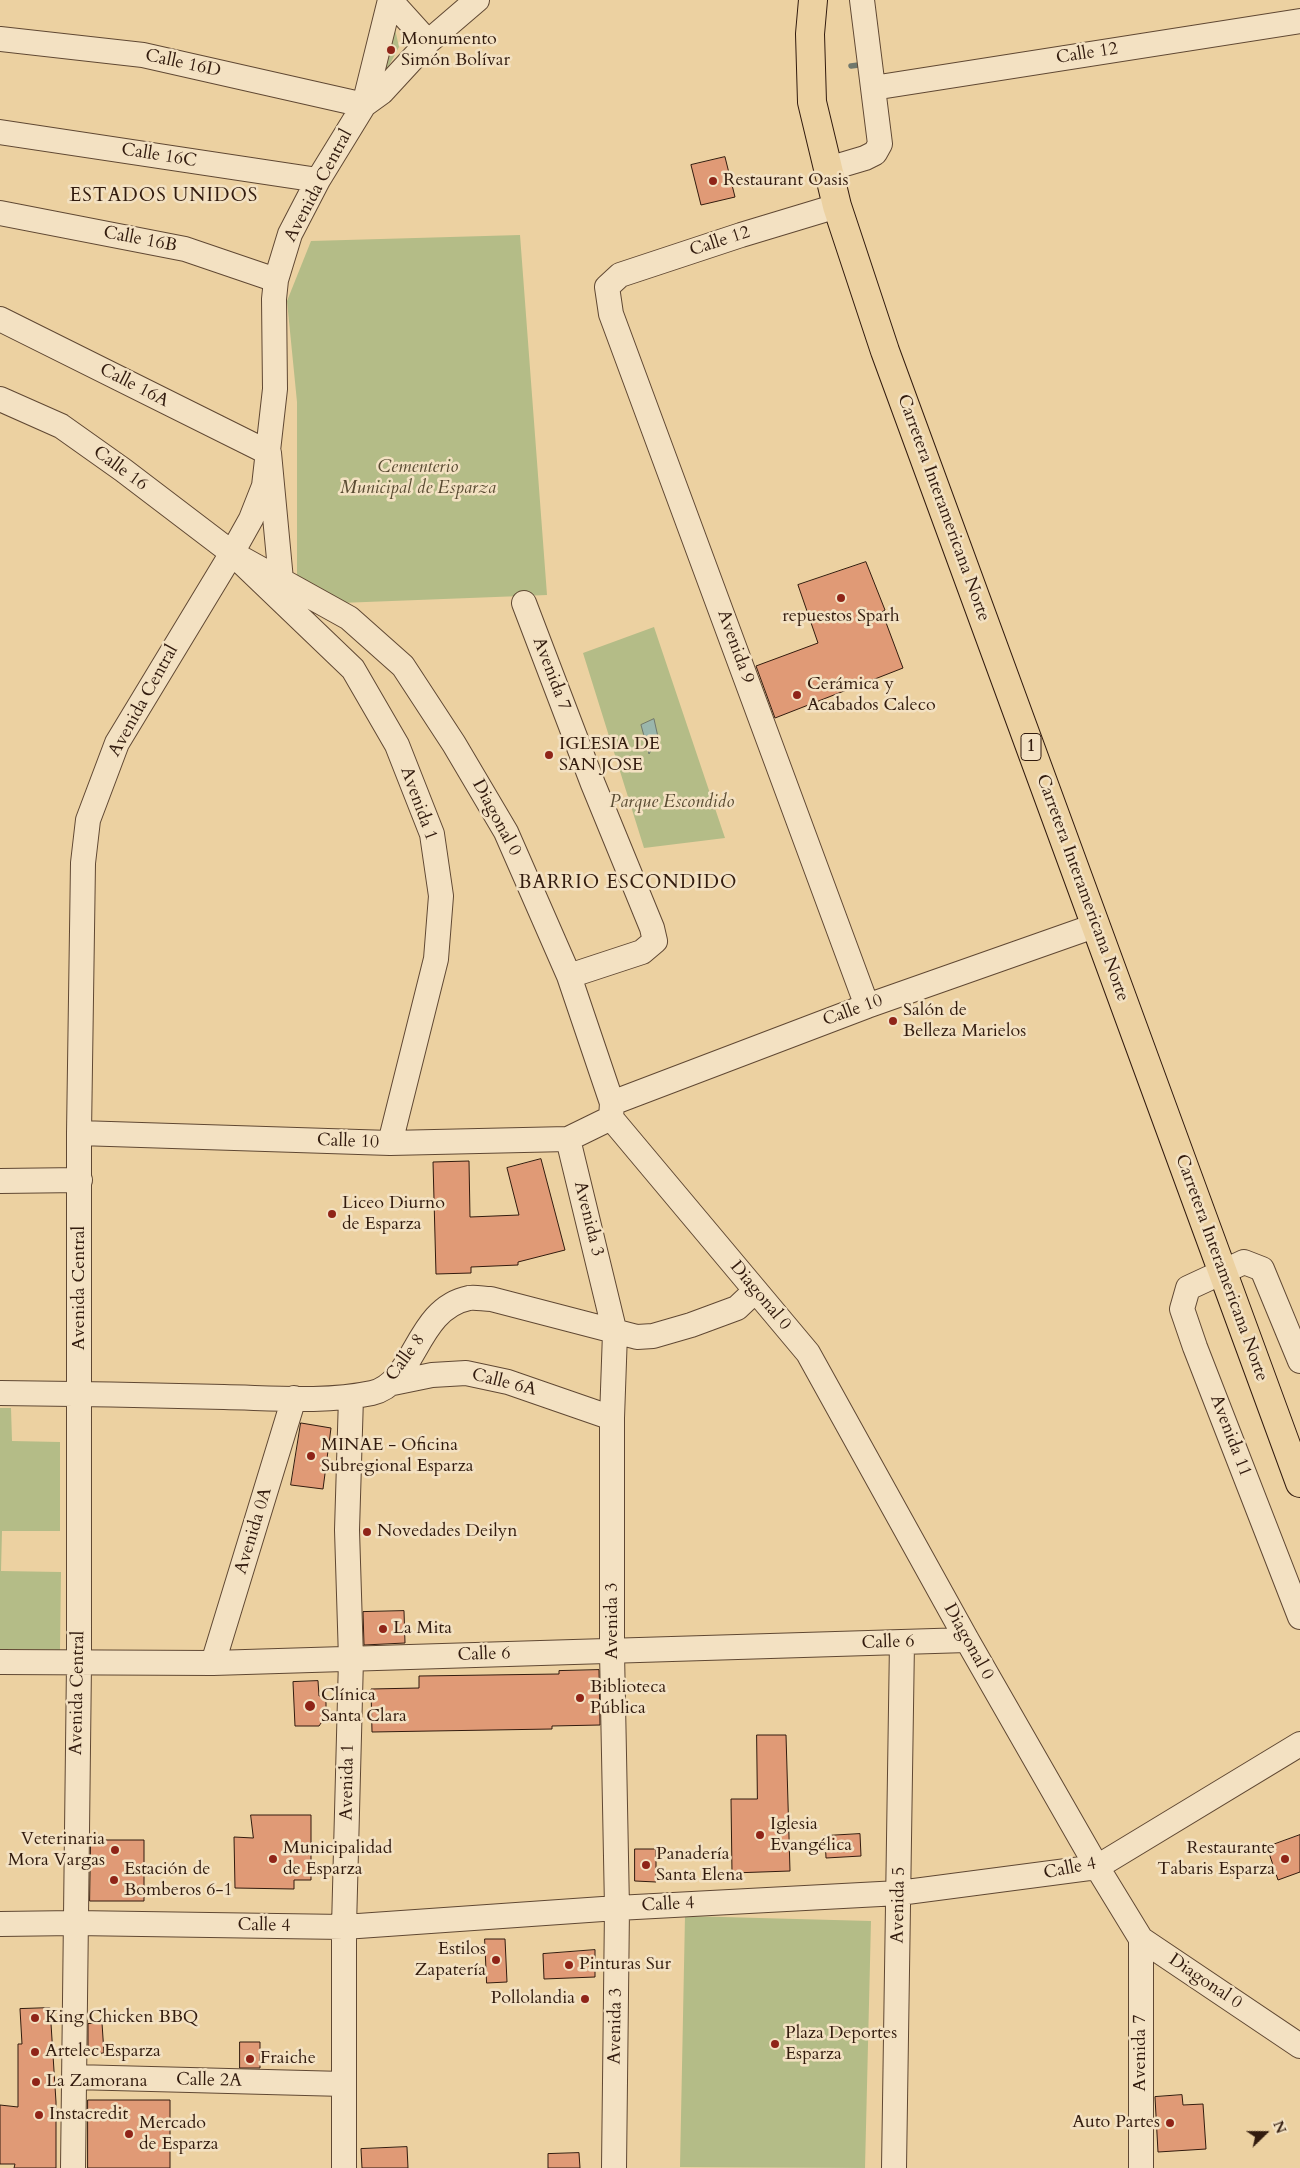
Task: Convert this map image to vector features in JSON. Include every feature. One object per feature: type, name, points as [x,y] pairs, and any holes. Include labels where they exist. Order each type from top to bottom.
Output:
[{"type":"highway","name":"Carretera Interamericana Norte","points":[[813,0],[810,34],[812,102],[837,206],[885,351],[1097,925],[1221,1272],[1300,1483]]},
{"type":"street","points":[[390,0],[428,42]]},
{"type":"street","points":[[364,105],[390,0]]},
{"type":"street","name":"Avenida Central","points":[[73,2168],[79,1662],[79,1134],[83,862],[88,820],[117,743],[232,553],[251,519],[264,486],[275,389],[274,299],[276,280],[290,234],[318,180],[364,105],[382,92],[428,42],[478,0]]},
{"type":"street","points":[[828,169],[876,153],[880,144],[862,0]]},
{"type":"street","name":"Calle 12","points":[[873,88],[1300,21]]},
{"type":"street","name":"Calle 16D","points":[[0,39],[143,55],[364,105]]},
{"type":"street","name":"Calle 16C","points":[[0,132],[318,180]]},
{"type":"street","name":"Calle 12","points":[[608,287],[620,276],[741,235],[837,206]]},
{"type":"street","name":"Calle 16B","points":[[0,213],[185,249],[276,280]]},
{"type":"street","name":"Avenida 9","points":[[608,287],[611,314],[867,1006]]},
{"type":"street","name":"Calle 16A","points":[[0,319],[269,453]]},
{"type":"street","name":"Calle 16","points":[[0,399],[61,426],[123,470],[232,553]]},
{"type":"street","name":"Avenida Central","points":[[269,453],[281,580]]},
{"type":"street","name":"Diagonal 0","points":[[232,553],[349,618],[403,666],[454,744],[506,832],[569,976],[612,1110],[755,1291],[808,1353],[967,1640],[1096,1867],[1141,1939],[1300,2046]]},
{"type":"street","name":"Avenida 1","points":[[232,553],[353,669],[397,745],[432,834],[441,896],[436,959],[390,1143]]},
{"type":"street","name":"Avenida 7","points":[[524,603],[593,784],[652,928],[655,941],[642,952],[569,976]]},
{"type":"street","name":"Calle 10","points":[[79,1134],[390,1143],[568,1140],[612,1110],[867,1006],[1097,925]]},
{"type":"street","name":"Avenida 3","points":[[568,1140],[615,1333],[612,1418],[612,1652],[618,1908],[614,2168]]},
{"type":"street","points":[[0,1181],[80,1180]]},
{"type":"street","name":"Avenida 11","points":[[1300,1361],[1262,1269],[1244,1262],[1188,1288],[1182,1310],[1300,1618]]},
{"type":"street","name":"Calle 8","points":[[0,1394],[294,1398],[352,1396],[375,1392],[393,1383],[432,1320],[450,1304],[470,1298],[491,1299],[615,1333],[637,1337],[653,1336],[691,1325],[737,1308],[755,1291]]},
{"type":"street","name":"Calle 6A","points":[[393,1383],[432,1375],[466,1373],[508,1382],[612,1418]]},
{"type":"street","name":"Avenida 1","points":[[344,2168],[344,1927],[351,1659],[347,1530],[352,1396]]},
{"type":"street","name":"Avenida 0A","points":[[214,1663],[294,1398]]},
{"type":"street","name":"Calle 6","points":[[0,1662],[214,1663],[967,1640]]},
{"type":"street","name":"Avenida 5","points":[[894,2168],[902,1642]]},
{"type":"street","name":"Calle 4","points":[[0,1924],[75,1923],[344,1927],[618,1908],[899,1893],[1096,1867],[1300,1744]]},
{"type":"street","name":"Avenida 7","points":[[1141,1939],[1141,2168]]},
{"type":"street","name":"Calle 2A","points":[[74,2078],[344,2084]]},
{"type":"green space","points":[[395,29],[399,47],[378,83]]},
{"type":"green space","name":"Cementerio Municipal de Esparza","points":[[520,235],[547,595],[340,603],[297,578],[297,402],[287,301],[311,241]]},
{"type":"green space","name":"Parque Escondido","points":[[654,627],[725,838],[644,848],[583,653]]},
{"type":"green space","points":[[0,1408],[11,1408],[12,1441],[60,1442],[60,1531],[2,1531],[1,1571],[61,1572],[60,1650],[0,1649]]},
{"type":"green space","name":"Plaza Deportes Esparza","points":[[685,1916],[871,1921],[865,2168],[680,2167]]},
{"type":"water","points":[[654,719],[658,737],[649,754],[641,725]]},
{"type":"building","name":"Restaurant Oasis","points":[[725,157],[735,197],[701,205],[691,165]]},
{"type":"building","name":"Cerámica y Acabados Caleco","points":[[866,562],[885,610],[882,612],[903,668],[775,718],[756,666],[818,643],[798,585]]},
{"type":"building","points":[[541,1159],[565,1250],[518,1262],[518,1265],[471,1267],[471,1273],[436,1274],[433,1162],[469,1161],[470,1217],[519,1215],[507,1168]]},
{"type":"building","name":"MINAE - Oficina Subregional Esparza","points":[[301,1423],[331,1428],[323,1489],[291,1485]]},
{"type":"building","name":"La Mita","points":[[404,1611],[405,1643],[364,1645],[363,1612]]},
{"type":"building","points":[[599,1670],[600,1725],[552,1726],[552,1729],[372,1732],[371,1689],[419,1688],[419,1676],[559,1674],[559,1671]]},
{"type":"building","name":"Clínica Santa Clara","points":[[318,1681],[319,1696],[326,1696],[326,1716],[319,1726],[295,1726],[293,1682]]},
{"type":"building","name":"Iglesia Evangélica","points":[[757,1735],[786,1735],[790,1871],[732,1873],[731,1799],[757,1799]]},
{"type":"building","name":"Municipalidad de Esparza","points":[[251,1815],[311,1815],[311,1880],[294,1880],[294,1889],[235,1888],[234,1837],[253,1838]]},
{"type":"building","points":[[860,1834],[861,1856],[826,1858],[825,1836]]},
{"type":"building","name":"Restaurante Tabaris Esparza","points":[[1300,1835],[1300,1872],[1278,1880],[1267,1847]]},
{"type":"building","name":"Estación de Bomberos 6-1","points":[[91,1840],[144,1840],[144,1901],[90,1901]]},
{"type":"building","name":"Panadería Santa Elena","points":[[635,1849],[656,1849],[656,1882],[635,1881]]},
{"type":"building","name":"Estilos Zapatería","points":[[485,1939],[505,1939],[507,1982],[487,1983]]},
{"type":"building","name":"Pinturas Sur","points":[[595,1950],[595,1977],[544,1979],[543,1954]]},
{"type":"building","points":[[50,2008],[56,2102],[56,2168],[14,2168],[15,2164],[0,2164],[0,2105],[18,2107],[18,2044],[22,2044],[20,2009]]},
{"type":"building","points":[[102,2023],[104,2053],[88,2054],[88,2024]]},
{"type":"building","name":"Fraiche","points":[[240,2042],[260,2042],[260,2068],[240,2068]]},
{"type":"building","name":"Auto Partes","points":[[1182,2095],[1183,2105],[1203,2104],[1206,2149],[1158,2152],[1155,2097]]},
{"type":"building","name":"Mercado de Esparza","points":[[88,2100],[170,2100],[170,2168],[88,2168]]},
{"type":"building","points":[[407,2147],[408,2168],[362,2168],[361,2149]]},
{"type":"building","points":[[579,2153],[580,2168],[548,2168],[548,2154]]},
{"type":"waterway","points":[[851,66],[866,64]]},
{"type":"place","name":"Monumento Simón Bolívar","points":[[391,50]]},
{"type":"place","name":"Restaurant Oasis","points":[[713,181]]},
{"type":"place","name":"repuestos Sparh","points":[[841,598]]},
{"type":"place","name":"Cerámica y Acabados Caleco","points":[[797,695]]},
{"type":"place","name":"IGLESIA DE SAN JOSE","points":[[549,755]]},
{"type":"place","name":"Salón de Belleza Marielos","points":[[893,1021]]},
{"type":"place","name":"Liceo Diurno de Esparza","points":[[332,1214]]},
{"type":"place","name":"MINAE - Oficina Subregional Esparza","points":[[311,1456]]},
{"type":"place","name":"Novedades Deilyn","points":[[367,1532]]},
{"type":"place","name":"La Mita","points":[[383,1629]]},
{"type":"place","name":"Biblioteca Pública","points":[[580,1698]]},
{"type":"place","name":"Clínica Santa Clara","points":[[310,1706]]},
{"type":"place","name":"Iglesia Evangélica","points":[[760,1835]]},
{"type":"place","name":"Veterinaria Mora Vargas","points":[[115,1850]]},
{"type":"place","name":"Municipalidad de Esparza","points":[[273,1859]]},
{"type":"place","name":"Restaurante Tabaris Esparza","points":[[1285,1859]]},
{"type":"place","name":"Panadería Santa Elena","points":[[646,1865]]},
{"type":"place","name":"Estación de Bomberos 6-1","points":[[114,1880]]},
{"type":"place","name":"Estilos Zapatería","points":[[496,1960]]},
{"type":"place","name":"Pinturas Sur","points":[[569,1965]]},
{"type":"place","name":"Pollolandia","points":[[585,1999]]},
{"type":"place","name":"King Chicken BBQ","points":[[35,2018]]},
{"type":"place","name":"Plaza Deportes Esparza","points":[[775,2044]]},
{"type":"place","name":"Artelec Esparza","points":[[35,2052]]},
{"type":"place","name":"Fraiche","points":[[250,2059]]},
{"type":"place","name":"La Zamorana","points":[[36,2082]]},
{"type":"place","name":"Instacredit","points":[[39,2115]]},
{"type":"place","name":"Auto Partes","points":[[1170,2123]]},
{"type":"place","name":"Mercado de Esparza","points":[[129,2134]]},
{"type":"district","name":"ESTADOS UNIDOS","points":[[164,197]]},
{"type":"district","name":"BARRIO ESCONDIDO","points":[[628,884]]}]
